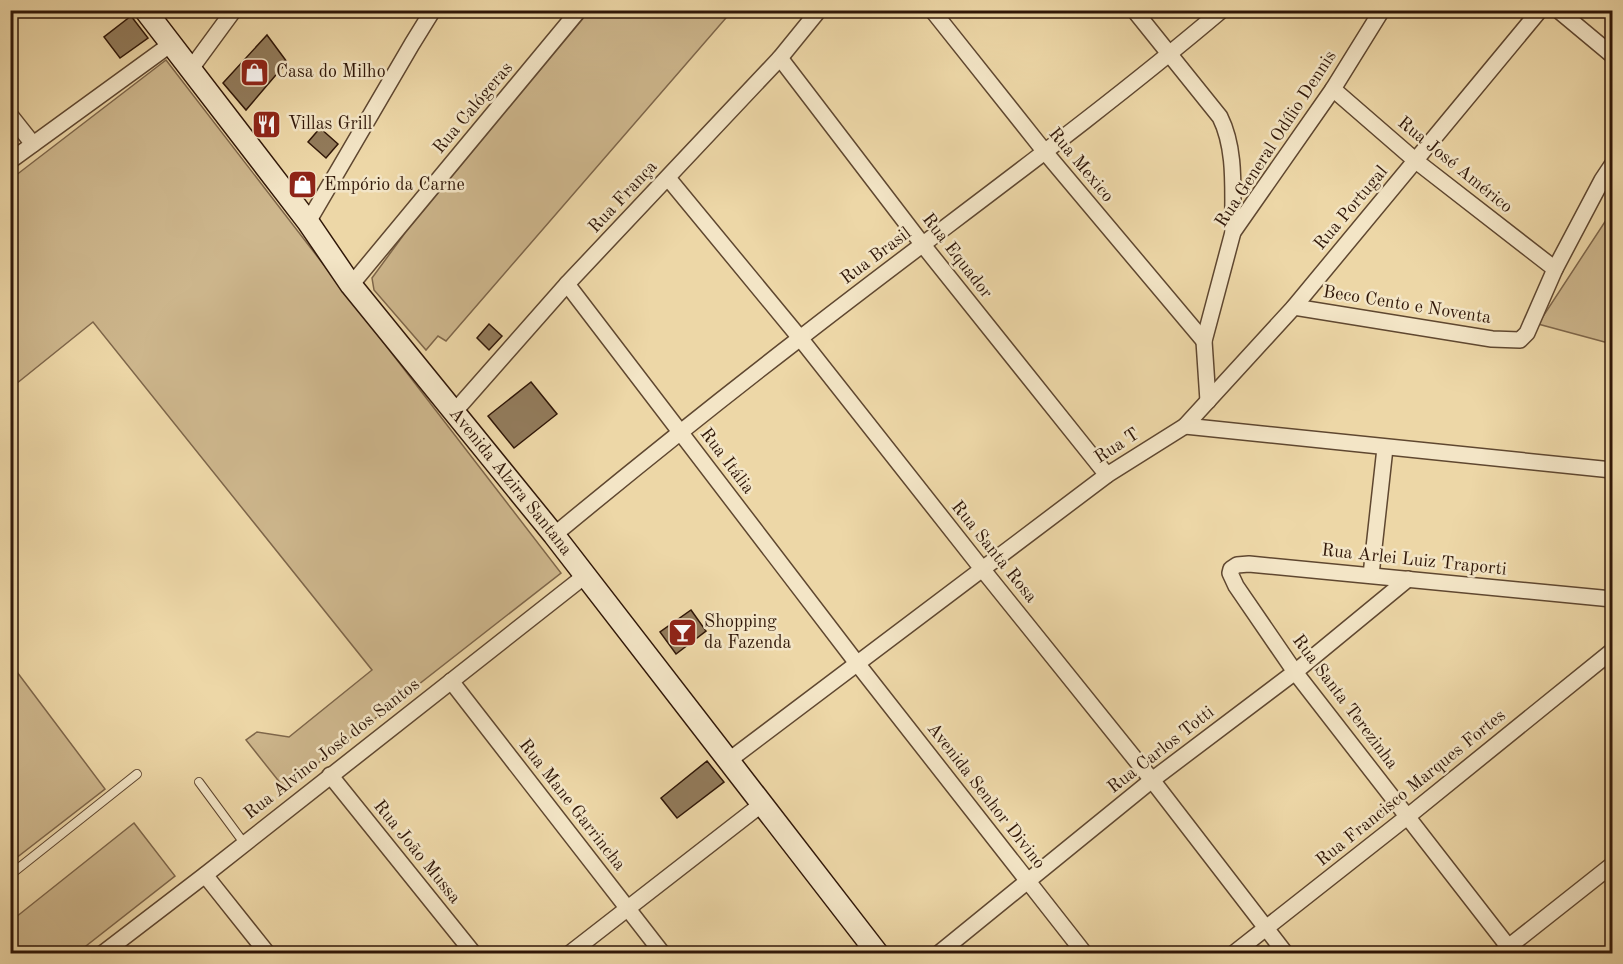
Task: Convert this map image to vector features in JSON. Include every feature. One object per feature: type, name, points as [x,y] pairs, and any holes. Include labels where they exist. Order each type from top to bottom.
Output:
[{"type":"main road","name":"Avenida Alzira Santana","points":[[145,10],[308,222],[351,285],[586,575],[878,954]]},
{"type":"street","points":[[190,70],[234,10]]},
{"type":"street","points":[[308,222],[433,10]]},
{"type":"street","name":"Rua Calógeras","points":[[351,285],[579,10]]},
{"type":"street","name":"Rua França","points":[[455,411],[567,284],[780,58],[819,10]]},
{"type":"street","name":"Rua Mexico","points":[[932,10],[1045,152],[1204,341]]},
{"type":"street","points":[[1134,10],[1220,117],[1227,132],[1231,152],[1233,232]]},
{"type":"street","name":"Rua Brasil","points":[[554,535],[680,431],[1045,152],[1222,10]]},
{"type":"street","name":"Rua General Odílio Dennis","points":[[1208,401],[1204,341],[1233,232],[1332,89],[1382,10]]},
{"type":"street","name":"Rua Portugal","points":[[1185,426],[1293,307],[1540,10]]},
{"type":"street","points":[[1557,10],[1612,55]]},
{"type":"street","points":[[10,161],[171,44]]},
{"type":"street","name":"Rua Equador","points":[[780,58],[923,244],[1107,475]]},
{"type":"street","name":"Rua José Américo","points":[[1332,89],[1416,161],[1555,269]]},
{"type":"street","points":[[10,115],[33,144]]},
{"type":"street","points":[[1555,269],[1612,165]]},
{"type":"street","name":"Rua Santa Rosa","points":[[668,178],[800,338],[1152,780],[1286,954]]},
{"type":"street","name":"Beco Cento e Noventa","points":[[1293,307],[1492,339],[1520,340],[1527,333],[1555,269]]},
{"type":"street","name":"Rua Itália","points":[[567,284],[856,662]]},
{"type":"street","points":[[1185,426],[1612,470]]},
{"type":"street","name":"Rua T","points":[[728,760],[1107,475],[1185,426]]},
{"type":"street","points":[[1371,575],[1385,448]]},
{"type":"street","name":"Rua Arlei Luiz Traporti","points":[[1236,586],[1230,573],[1231,569],[1237,565],[1249,564],[1612,599]]},
{"type":"street","name":"Rua Alvino José dos Santos","points":[[102,954],[586,575]]},
{"type":"street","name":"Rua Carlos Totti","points":[[938,954],[1152,780],[1295,672],[1408,579]]},
{"type":"street","name":"Rua Santa Terezinha","points":[[1236,586],[1295,672],[1508,951]]},
{"type":"street","name":"Rua Francisco Marques Fortes","points":[[1233,954],[1612,651]]},
{"type":"street","name":"Avenida Senhor Divino","points":[[856,662],[1085,954]]},
{"type":"street","name":"Rua Mane Garrincha","points":[[451,681],[663,954]]},
{"type":"street","name":"Rua João Mussa","points":[[330,775],[474,954]]},
{"type":"street","points":[[569,954],[762,804]]},
{"type":"street","points":[[1508,951],[1612,865]]},
{"type":"street","points":[[205,875],[268,954]]},
{"type":"lane","points":[[10,875],[137,774]]},
{"type":"lane","points":[[199,782],[244,843]]},
{"type":"shaded area","points":[[590,10],[732,11],[446,341],[438,336],[426,350],[374,290],[372,278],[405,233]]},
{"type":"shaded area","points":[[166,60],[561,573],[285,789],[246,740],[257,732],[289,737],[372,670],[93,322],[11,388],[11,179]]},
{"type":"shaded area","points":[[1612,211],[1612,344],[1538,324]]},
{"type":"shaded area","points":[[11,664],[105,789],[11,862]]},
{"type":"shaded area","points":[[134,823],[175,876],[77,953],[11,953],[11,921]]},
{"type":"building","points":[[131,16],[148,38],[120,58],[104,37]]},
{"type":"building","name":"Casa do Milho","points":[[267,35],[287,62],[246,110],[223,83]]},
{"type":"building","points":[[320,128],[338,144],[326,158],[308,142]]},
{"type":"building","points":[[489,324],[502,336],[489,350],[477,338]]},
{"type":"building","points":[[531,382],[557,414],[514,448],[488,416]]},
{"type":"building","name":"Shopping da Fazenda","points":[[691,610],[706,631],[676,654],[660,632]]},
{"type":"building","points":[[707,761],[724,782],[677,818],[661,798]]},
{"type":"place","name":"Casa do Milho","points":[[255,72]]},
{"type":"place","name":"Villas Grill","points":[[267,124]]},
{"type":"place","name":"Empório da Carne","points":[[303,185]]},
{"type":"place","name":"Shopping da Fazenda","points":[[683,632]]}]
